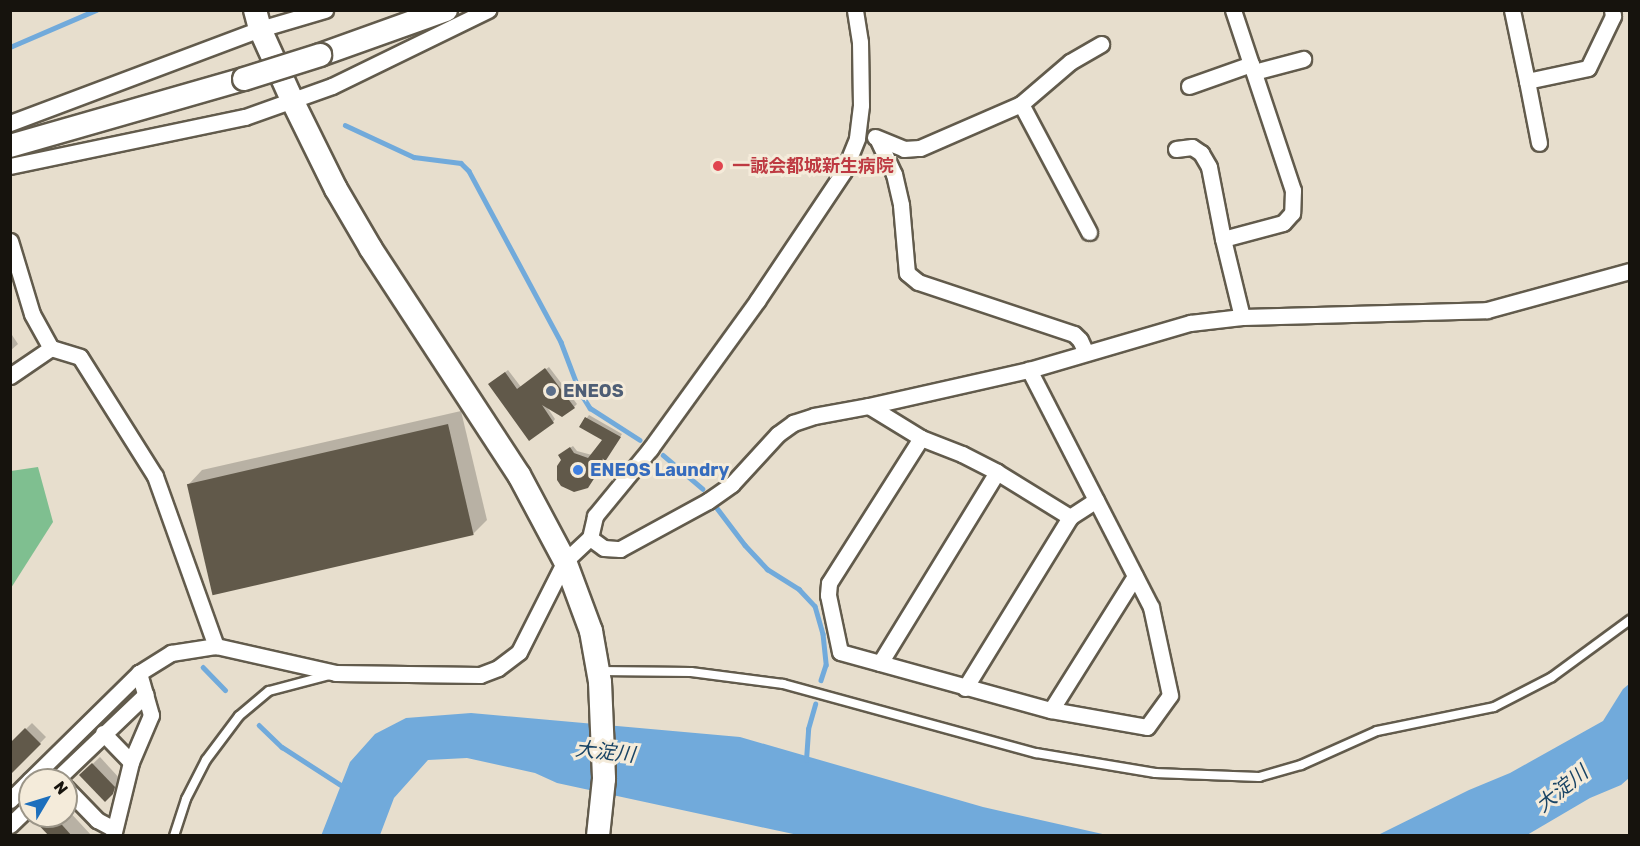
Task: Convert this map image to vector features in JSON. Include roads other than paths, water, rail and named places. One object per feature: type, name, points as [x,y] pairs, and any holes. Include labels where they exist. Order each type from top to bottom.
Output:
[{"type":"street","points":[[10,123],[258,20],[325,10]]},
{"type":"street","points":[[10,146],[320,55],[446,10]]},
{"type":"street","points":[[10,166],[245,117],[332,86],[488,10]]},
{"type":"street","points":[[42,768],[139,673],[171,653],[216,646],[336,673],[480,675],[498,668],[519,652],[565,561],[590,538],[595,516],[650,449],[757,301],[844,171],[857,138],[861,105],[860,42],[855,10]]},
{"type":"street","points":[[1223,239],[1282,223],[1292,213],[1293,190],[1233,10]]},
{"type":"street","points":[[1512,10],[1539,143]]},
{"type":"street","points":[[1527,81],[1588,68],[1613,16],[1612,10]]},
{"type":"street","points":[[258,20],[292,100],[336,189],[371,249],[519,475],[565,561],[591,631],[604,716],[604,779],[598,836]]},
{"type":"street","points":[[859,124],[878,140],[904,149],[920,148],[1021,104],[1070,63],[1101,44]]},
{"type":"street","points":[[1189,86],[1252,68],[1303,59]]},
{"type":"street","points":[[1021,104],[1089,232]]},
{"type":"street","points":[[878,140],[894,174],[901,205],[907,273],[918,282],[1074,334],[1080,340],[1086,353]]},
{"type":"street","points":[[1176,149],[1192,147],[1201,153],[1209,167],[1242,317]]},
{"type":"street","points":[[10,241],[32,314],[51,348],[80,357],[155,476],[216,646]]},
{"type":"street","points":[[590,538],[604,548],[620,549],[708,501],[732,484],[778,434],[794,423],[814,416],[1029,370],[1190,323],[1242,317],[1487,309],[1629,272]]},
{"type":"street","points":[[10,376],[51,348]]},
{"type":"street","points":[[921,438],[829,583],[828,595],[840,652],[1051,710],[1147,728],[1170,694],[1151,607],[1029,370]]},
{"type":"street","points":[[869,406],[921,438],[962,454],[997,472],[1070,517]]},
{"type":"street","points":[[880,663],[997,472]]},
{"type":"street","points":[[966,688],[1070,517],[1096,500]]},
{"type":"street","points":[[1051,710],[1135,576]]},
{"type":"street","points":[[78,801],[113,832],[131,762],[151,715],[139,673]]},
{"type":"street","points":[[72,768],[103,733],[146,694]]},
{"type":"street","points":[[103,733],[131,762]]},
{"type":"street","points":[[10,826],[20,836]]},
{"type":"lane","points":[[599,677],[691,672],[783,684],[1036,753],[1155,773],[1259,777],[1301,765],[1377,732],[1494,707],[1552,677],[1629,620]]},
{"type":"lane","points":[[174,836],[186,798],[206,760],[239,716],[269,691],[336,673]]},
{"type":"water","name":"大淀川","points":[[1629,684],[1629,778],[1621,785],[1590,798],[1527,835],[1378,835],[1469,790],[1510,773],[1603,721],[1623,689]]},
{"type":"water","name":"大淀川","points":[[471,713],[740,737],[983,807],[1107,835],[798,835],[557,783],[535,773],[467,758],[428,760],[394,798],[380,835],[321,836],[350,762],[375,734],[406,718]]},
{"type":"waterway","points":[[10,47],[96,10]]},
{"type":"waterway","points":[[345,125],[414,157],[461,163],[469,171],[561,342],[580,392],[590,408],[640,440]]},
{"type":"waterway","points":[[663,455],[703,489]]},
{"type":"waterway","points":[[717,508],[745,545],[767,569],[799,589],[815,606],[823,634],[826,665],[821,680]]},
{"type":"waterway","points":[[203,667],[225,690]]},
{"type":"waterway","points":[[806,760],[808,729],[815,704]]},
{"type":"waterway","points":[[259,725],[282,747],[344,787]]},
{"type":"waterway","points":[[53,768],[71,750]]},
{"type":"waterway","points":[[10,811],[18,803]]},
{"type":"place","name":"一誠会都城新生病院","points":[[718,166]]},
{"type":"place","name":"ENEOS","points":[[551,391]]},
{"type":"place","name":"ENEOS Laundry","points":[[578,470]]}]
